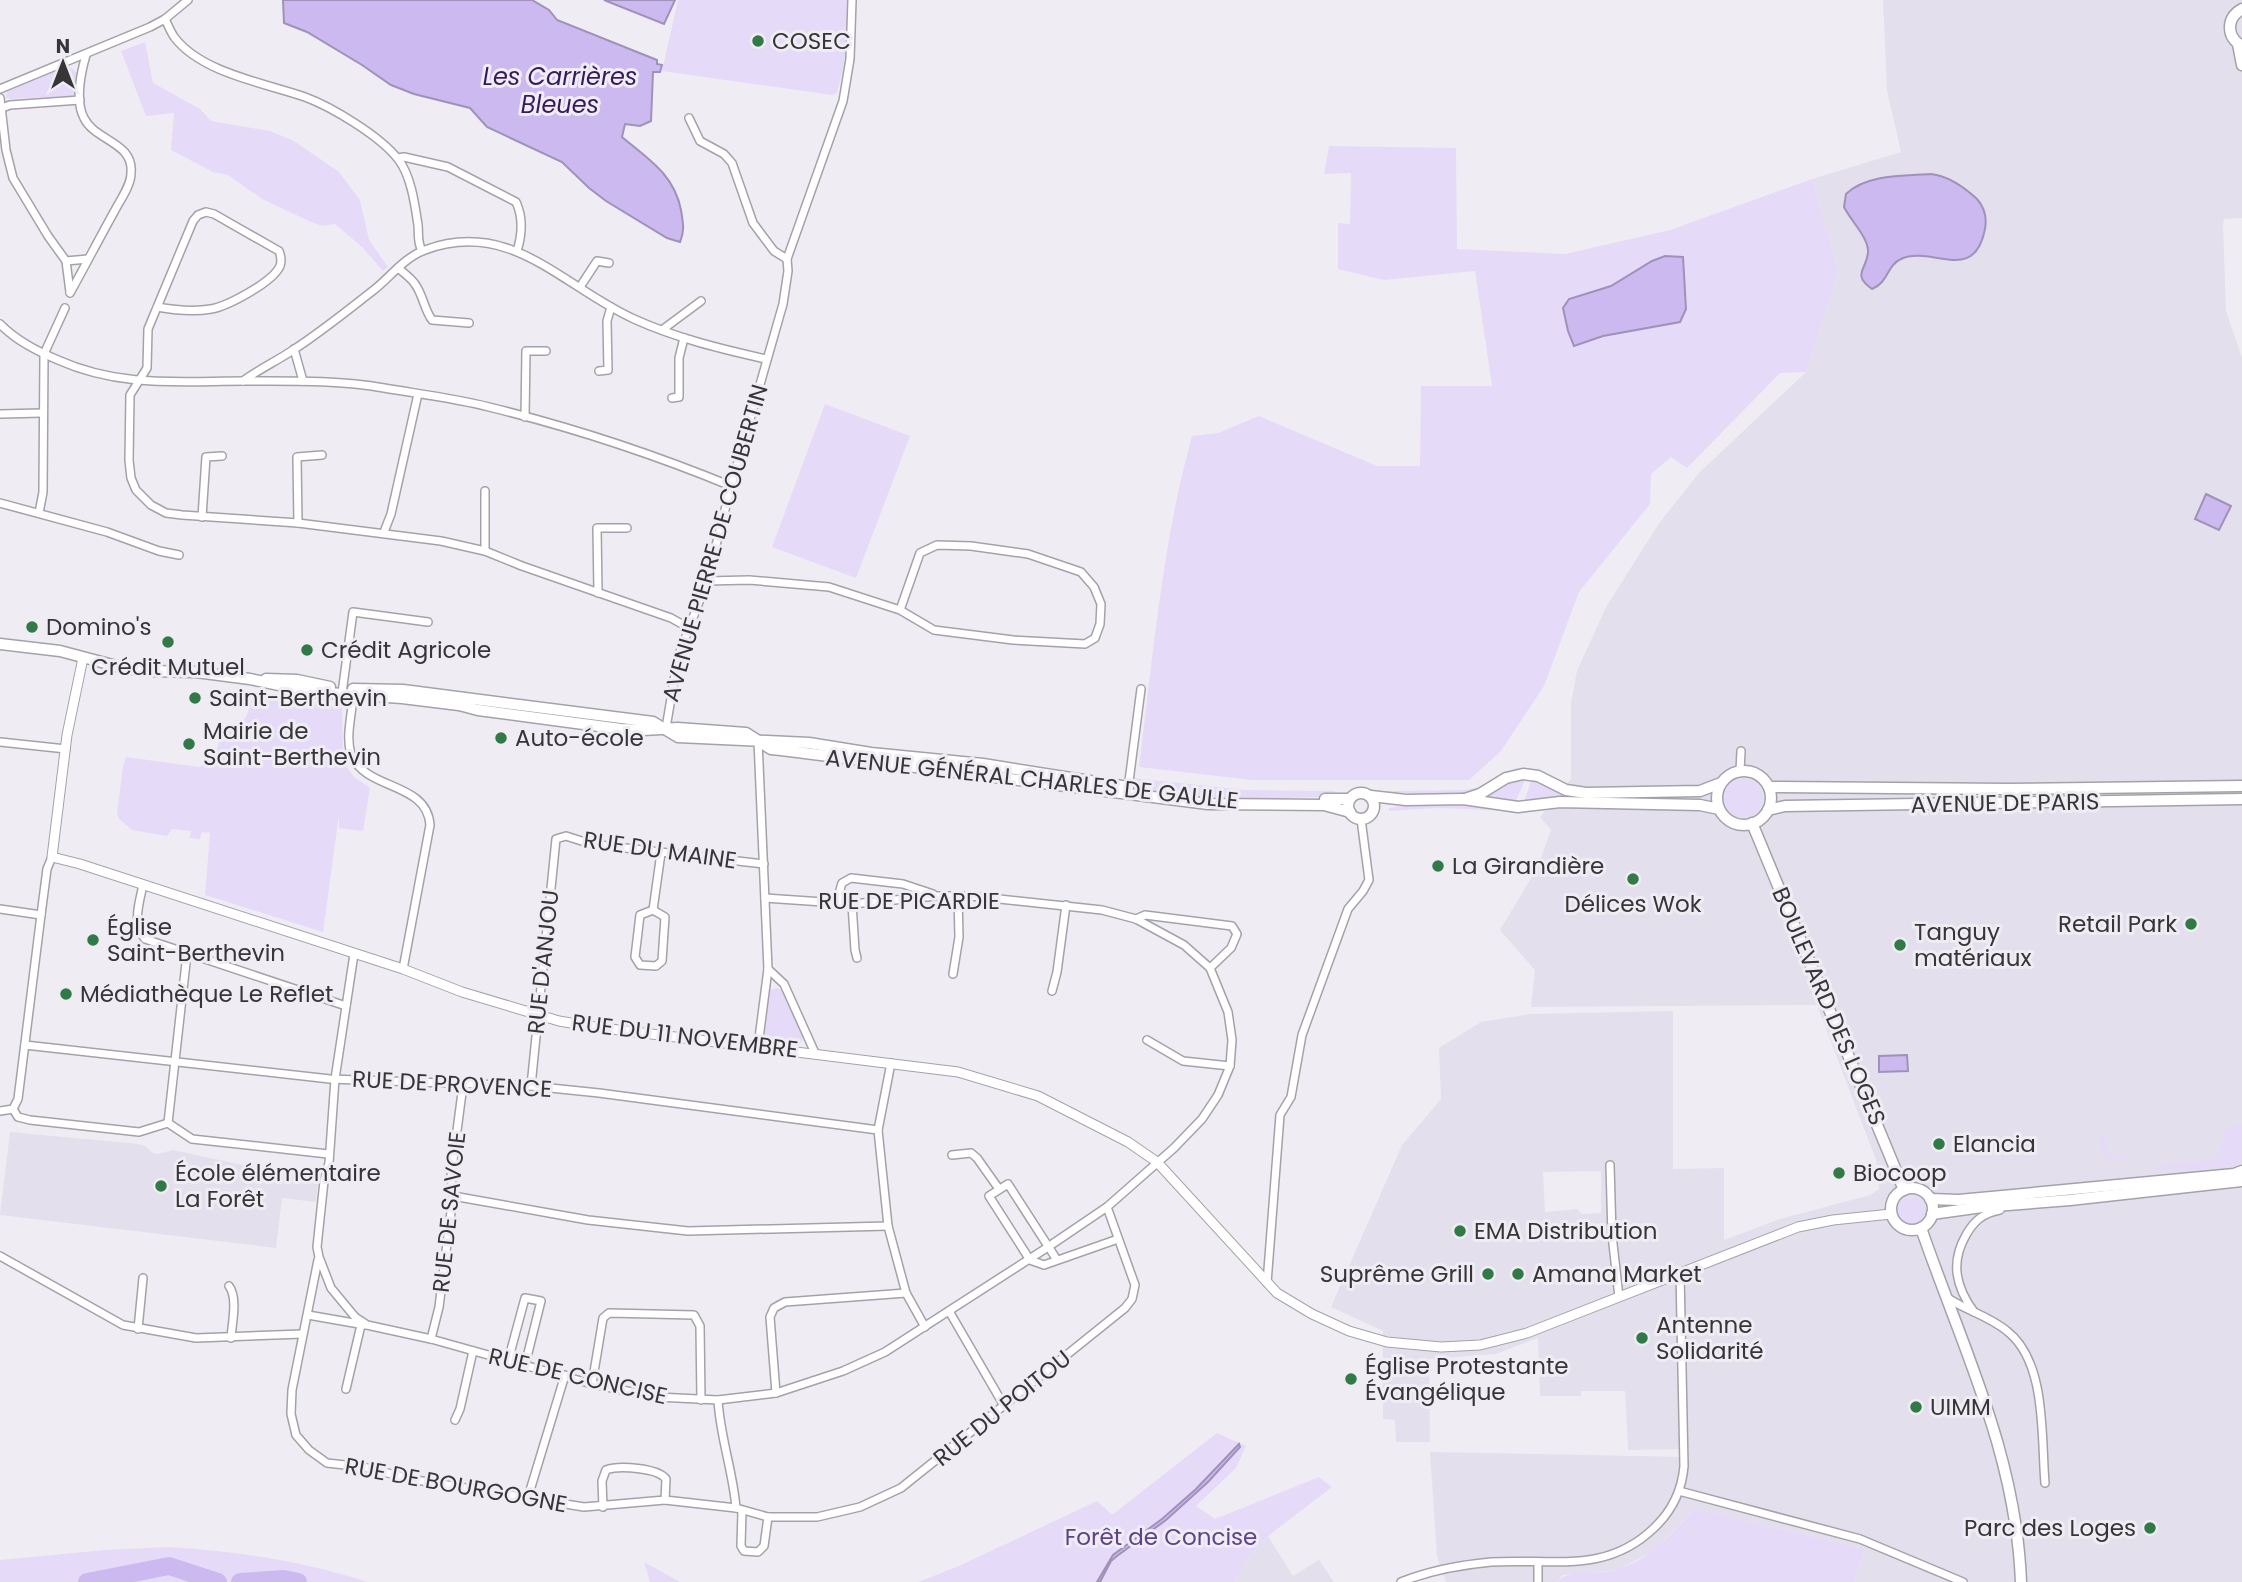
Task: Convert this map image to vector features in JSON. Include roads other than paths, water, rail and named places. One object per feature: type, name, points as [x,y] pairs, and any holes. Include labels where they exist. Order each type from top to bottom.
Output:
[{"type":"main road","points":[[2240,7],[2229,25],[2231,37],[2240,45],[2242,65]]},
{"type":"main road","name":"AVENUE GÉNÉRAL CHARLES DE GAULLE","points":[[0,643],[61,651],[124,668],[195,672],[250,679],[289,679],[348,691],[403,690],[653,722],[678,737],[758,741],[771,749],[1128,790],[1209,799],[1349,799],[1359,792],[1371,796]]},
{"type":"main road","points":[[1373,811],[1371,796],[1406,800],[1463,799],[1518,807],[1571,802],[1700,805],[1719,809],[1732,822],[1739,824],[1752,823],[1768,810],[1771,799],[1765,781],[1754,772],[1740,771],[1721,783],[1699,791],[1633,793],[1571,791],[1538,776],[1523,774],[1506,778],[1480,794],[1463,799]]},
{"type":"main road","points":[[1719,809],[1717,796],[1721,783]]},
{"type":"main road","name":"AVENUE DE PARIS","points":[[1769,787],[2008,789],[2242,786]]},
{"type":"main road","name":"AVENUE GÉNÉRAL CHARLES DE GAULLE","points":[[1128,790],[1208,804],[1324,805],[1350,812],[1361,819]]},
{"type":"main road","points":[[1349,799],[1350,812]]},
{"type":"main road","name":"AVENUE DE PARIS","points":[[1768,810],[1826,806],[2242,799]]},
{"type":"main road","points":[[1361,819],[1368,817],[1373,811],[1406,800]]},
{"type":"main road","name":"BOULEVARD DES LOGES","points":[[1752,823],[1905,1190]]},
{"type":"main road","points":[[1930,1199],[1932,1214],[1921,1228],[1903,1228],[1891,1214],[1892,1202],[1905,1190],[1919,1190],[1930,1199],[1990,1197],[2224,1175],[2242,1171]]},
{"type":"main road","points":[[1932,1214],[2242,1181]]},
{"type":"main road","points":[[1921,1228],[1987,1405],[2006,1466],[2017,1524],[2020,1582]]},
{"type":"street","points":[[0,89],[86,55],[165,19],[188,0]]},
{"type":"street","name":"AVENUE PIERRE DE COUBERTIN","points":[[666,728],[673,677],[707,581],[786,289],[787,259],[843,101],[850,59],[852,0]]},
{"type":"street","points":[[165,19],[175,38],[211,65],[228,74],[324,105],[363,130],[398,158],[412,197],[418,243],[422,250]]},
{"type":"street","points":[[0,99],[6,149],[13,178],[66,261],[70,293],[132,173],[131,162],[126,153],[83,118],[80,100],[86,55]]},
{"type":"street","points":[[2,108],[10,105],[80,100]]},
{"type":"street","points":[[689,118],[700,141],[724,154],[732,163],[753,223],[774,251],[787,259]]},
{"type":"street","points":[[398,158],[448,167],[516,202],[520,210],[521,237],[517,250]]},
{"type":"street","points":[[157,307],[172,310],[212,309],[236,300],[276,272],[281,264],[279,250],[214,214],[206,212],[193,221],[157,307],[148,329],[147,368],[130,395],[131,478],[136,490],[151,505],[166,513],[384,532],[485,551],[671,618],[689,628]]},
{"type":"street","points":[[243,381],[294,349],[377,288],[422,250],[450,243],[471,242],[517,250],[634,319],[716,348],[766,359]]},
{"type":"street","points":[[66,261],[88,259]]},
{"type":"street","points":[[580,287],[597,261],[609,263]]},
{"type":"street","points":[[398,268],[414,282],[432,320],[469,323]]},
{"type":"street","points":[[662,330],[701,301]]},
{"type":"street","points":[[599,371],[608,370],[607,321],[611,307]]},
{"type":"street","points":[[39,513],[43,492],[44,354],[65,308]]},
{"type":"street","points":[[0,324],[12,336],[44,354],[78,369],[104,376],[138,381],[303,381],[351,384],[487,406],[594,437],[731,486]]},
{"type":"street","points":[[672,398],[679,397],[679,358],[684,338]]},
{"type":"street","points":[[294,349],[303,381]]},
{"type":"street","points":[[525,417],[526,351],[546,351]]},
{"type":"street","points":[[384,532],[391,514],[418,394]]},
{"type":"street","points":[[0,414],[42,413]]},
{"type":"street","points":[[202,517],[206,457],[222,456]]},
{"type":"street","points":[[298,523],[297,457],[322,456]]},
{"type":"street","points":[[485,491],[485,551]]},
{"type":"street","points":[[0,503],[179,555]]},
{"type":"street","points":[[598,593],[597,528],[627,528]]},
{"type":"street","points":[[707,581],[749,580],[829,587],[900,610],[934,630],[1084,645],[1095,638],[1100,624],[1101,604],[1094,587],[1081,572],[1028,554],[971,546],[937,545],[920,553],[900,610]]},
{"type":"street","points":[[404,969],[430,825],[429,816],[422,804],[411,794],[368,775],[354,760],[349,742],[348,691],[353,612],[428,622]]},
{"type":"street","points":[[13,1109],[18,1099],[47,869],[52,857],[66,749],[83,657]]},
{"type":"street","points":[[1128,790],[1141,689]]},
{"type":"street","points":[[758,741],[768,968],[758,1046]]},
{"type":"street","points":[[0,742],[66,749]]},
{"type":"street","points":[[1740,771],[1741,751]]},
{"type":"street","points":[[1267,1284],[1280,1115],[1291,1097],[1301,1035],[1348,909],[1369,880],[1361,819]]},
{"type":"street","name":"RUE DU MAINE","points":[[556,839],[566,836],[591,844],[764,864]]},
{"type":"street","name":"RUE D'ANJOU","points":[[531,1086],[556,839]]},
{"type":"street","points":[[653,910],[661,853]]},
{"type":"street","name":"RUE DU 11 NOVEMBRE","points":[[52,857],[404,969],[462,992],[537,1014],[595,1027],[958,1072],[1038,1096],[1117,1136],[1157,1162],[1267,1284],[1293,1302],[1349,1331],[1387,1342],[1441,1348],[1480,1345],[1527,1333],[1798,1227],[1891,1214]]},
{"type":"street","points":[[836,904],[842,883],[851,878],[903,884],[937,896]]},
{"type":"street","points":[[143,885],[137,916],[139,932],[145,939],[346,1006]]},
{"type":"street","points":[[953,974],[959,937],[958,896]]},
{"type":"street","name":"RUE DE PICARDIE","points":[[765,898],[852,904],[958,896],[1066,905],[1102,910],[1136,919],[1184,945],[1210,968],[1227,1012],[1232,1041],[1230,1066],[1218,1095],[1202,1119],[1157,1162]]},
{"type":"street","points":[[852,904],[858,958]]},
{"type":"street","points":[[1052,991],[1066,905]]},
{"type":"street","points":[[0,909],[41,915]]},
{"type":"street","points":[[653,910],[665,917],[662,961],[656,967],[640,965],[635,957],[640,915],[653,910]]},
{"type":"street","name":"RUE DE PICARDIE","points":[[1136,919],[1145,915],[1232,926],[1237,934],[1236,941],[1210,968]]},
{"type":"street","points":[[168,1123],[187,954]]},
{"type":"street","name":"RUE DE CONCISE","points":[[354,954],[335,1079],[317,1247],[318,1257],[331,1288],[364,1325],[431,1339],[593,1384],[657,1397],[718,1400],[776,1393],[843,1371],[885,1352],[1030,1260],[1107,1207],[1157,1162]]},
{"type":"street","points":[[768,968],[784,984],[815,1053]]},
{"type":"street","points":[[1147,1040],[1184,1061],[1230,1066]]},
{"type":"street","name":"RUE DE PROVENCE","points":[[25,1045],[335,1079],[531,1086],[878,1130]]},
{"type":"street","points":[[891,1063],[878,1130],[888,1226],[906,1293],[925,1327]]},
{"type":"street","name":"RUE DE SAVOIE","points":[[431,1339],[439,1307],[453,1196],[451,1175],[463,1085]]},
{"type":"street","points":[[0,1111],[13,1109]]},
{"type":"street","points":[[13,1109],[18,1117],[30,1120],[127,1132],[139,1132],[168,1123]]},
{"type":"street","points":[[168,1123],[192,1139],[328,1154]]},
{"type":"street","points":[[952,1154],[971,1153],[999,1189]]},
{"type":"street","points":[[1610,1165],[1612,1235],[1619,1297]]},
{"type":"street","points":[[1057,1260],[1008,1184],[989,1196],[1030,1260],[1044,1265],[1118,1239]]},
{"type":"street","points":[[453,1196],[588,1220],[688,1231],[888,1226]]},
{"type":"street","points":[[1975,1313],[1965,1299],[1958,1281],[1958,1249],[1972,1224],[1984,1214],[2031,1204]]},
{"type":"street","name":"RUE DU POITOU","points":[[665,1500],[739,1509],[768,1517],[817,1517],[860,1507],[889,1495],[947,1453],[1003,1404],[1125,1308],[1132,1299],[1135,1286],[1107,1207]]},
{"type":"street","points":[[0,1256],[98,1312],[123,1325],[138,1329],[195,1338],[302,1334]]},
{"type":"street","name":"RUE DE BOURGOGNE","points":[[318,1257],[292,1390],[291,1414],[296,1435],[309,1450],[327,1463],[363,1467],[416,1480],[584,1507],[665,1500]]},
{"type":"street","points":[[1401,1582],[1433,1570],[1462,1565],[1597,1560],[1634,1546],[1665,1517],[1679,1491],[1684,1466],[1680,1273]]},
{"type":"street","points":[[138,1329],[143,1278]]},
{"type":"street","points":[[229,1286],[234,1298],[231,1338]]},
{"type":"street","points":[[776,1393],[770,1317],[774,1308],[785,1302],[906,1293]]},
{"type":"street","points":[[1946,1296],[1959,1307],[2005,1329],[2016,1339],[2034,1372],[2045,1483]]},
{"type":"street","points":[[508,1361],[525,1298],[541,1301],[525,1366]]},
{"type":"street","points":[[948,1311],[1003,1404]]},
{"type":"street","points":[[593,1384],[603,1318],[609,1313],[694,1315],[700,1326],[702,1400]]},
{"type":"street","points":[[308,1315],[364,1325],[346,1389]]},
{"type":"street","points":[[455,1420],[473,1351]]},
{"type":"street","points":[[528,1497],[565,1375]]},
{"type":"street","points":[[718,1400],[719,1425],[739,1509],[741,1545],[744,1551],[758,1552],[764,1546],[768,1517]]},
{"type":"street","points":[[603,1507],[602,1481],[607,1470],[614,1467],[662,1474],[666,1479],[665,1500]]},
{"type":"street","points":[[1679,1491],[1860,1539],[1963,1582]]},
{"type":"street","points":[[1538,1562],[1538,1582]]},
{"type":"water","name":"Les Carrières Bleues","points":[[283,0],[532,0],[549,10],[557,20],[657,60],[657,64],[662,65],[660,72],[653,72],[651,121],[640,126],[625,124],[622,137],[659,168],[672,186],[681,210],[683,230],[680,242],[667,238],[606,201],[562,162],[487,127],[470,108],[414,94],[391,85],[307,32],[284,23]]},
{"type":"water","name":"Les Carrières Bleues","points":[[604,0],[675,0],[664,24]]},
{"type":"water","points":[[1931,174],[1956,183],[1980,202],[1986,221],[1980,246],[1972,255],[1962,259],[1913,256],[1901,259],[1893,265],[1881,283],[1872,289],[1862,279],[1868,250],[1862,234],[1844,207],[1846,194],[1875,179]]},
{"type":"water","points":[[1665,256],[1683,257],[1686,309],[1680,322],[1603,336],[1574,346],[1563,308],[1569,299],[1611,286]]},
{"type":"water","points":[[2206,494],[2231,506],[2219,530],[2195,519]]},
{"type":"water","points":[[1907,1055],[1908,1071],[1879,1072],[1879,1056]]},
{"type":"water","points":[[1239,1444],[1240,1447],[1208,1482],[1166,1520],[1111,1561],[1100,1582],[1097,1582],[1113,1555],[1162,1519],[1196,1489]]},
{"type":"waterway","points":[[87,1582],[169,1566],[218,1582]]},
{"type":"waterway","points":[[240,1582],[284,1579],[298,1582]]},
{"type":"place","name":"COSEC","points":[[758,41]]},
{"type":"place","name":"Domino's","points":[[32,627]]},
{"type":"place","name":"Crédit Mutuel","points":[[168,642]]},
{"type":"place","name":"Crédit Agricole","points":[[307,650]]},
{"type":"place","name":"Saint-Berthevin","points":[[195,698]]},
{"type":"place","name":"Auto-école","points":[[501,738]]},
{"type":"place","name":"Mairie de Saint-Berthevin","points":[[189,744]]},
{"type":"place","name":"La Girandière","points":[[1438,866]]},
{"type":"place","name":"Délices Wok","points":[[1633,879]]},
{"type":"place","name":"Retail Park","points":[[2191,924]]},
{"type":"place","name":"Église Saint-Berthevin","points":[[93,940]]},
{"type":"place","name":"Tanguy matériaux","points":[[1900,945]]},
{"type":"place","name":"Médiathèque Le Reflet","points":[[66,994]]},
{"type":"place","name":"Elancia","points":[[1939,1144]]},
{"type":"place","name":"Biocoop","points":[[1839,1173]]},
{"type":"place","name":"École élémentaire La Forêt","points":[[161,1186]]},
{"type":"place","name":"EMA Distribution","points":[[1460,1231]]},
{"type":"place","name":"Suprême Grill","points":[[1488,1274]]},
{"type":"place","name":"Amana Market","points":[[1518,1274]]},
{"type":"place","name":"Antenne Solidarité","points":[[1642,1338]]},
{"type":"place","name":"Église Protestante Évangélique","points":[[1351,1379]]},
{"type":"place","name":"UIMM","points":[[1916,1407]]},
{"type":"place","name":"Parc des Loges","points":[[2150,1528]]},
{"type":"park label","name":"Forêt de Concise","points":[[1161,1537]]}]
